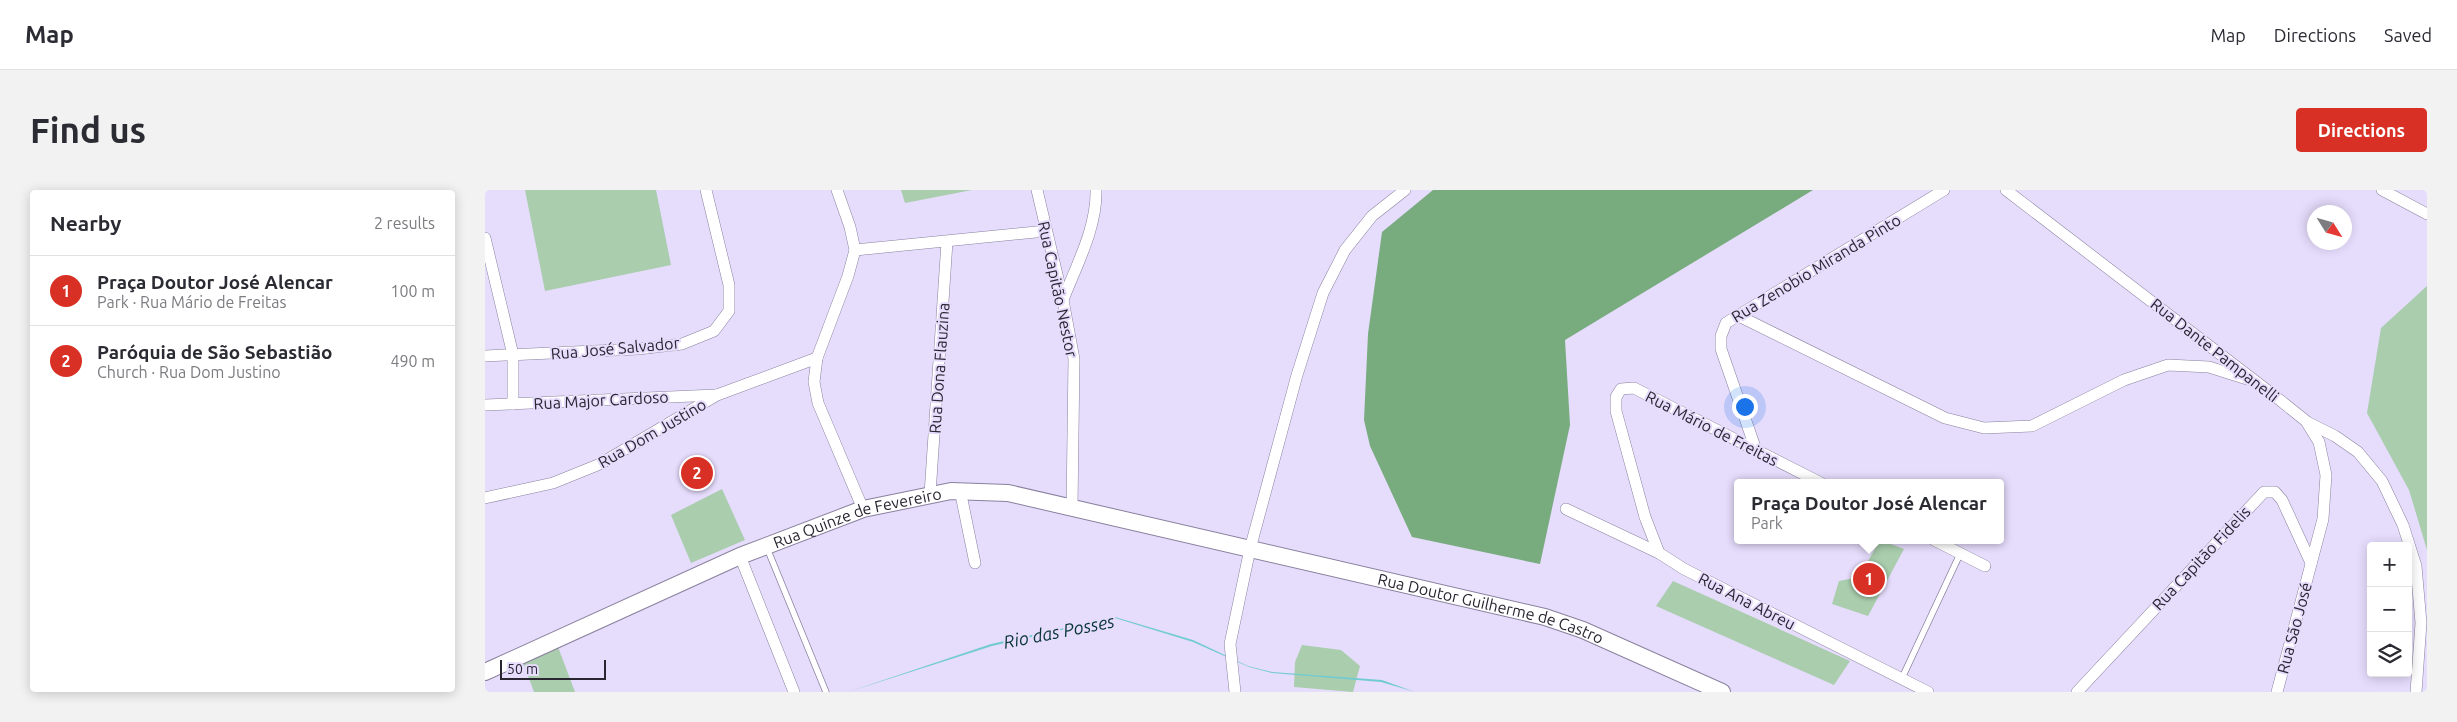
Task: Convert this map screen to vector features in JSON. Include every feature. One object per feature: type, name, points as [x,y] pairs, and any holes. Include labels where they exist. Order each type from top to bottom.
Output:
[{"type":"main road","name":"Rua Quinze de Fevereiro","points":[[485,672],[740,556],[863,509],[931,494],[960,490],[1007,493],[1250,549]]},
{"type":"main road","name":"Rua Doutor Guilherme de Castro","points":[[1250,549],[1545,617],[1583,630],[1722,692]]},
{"type":"street","name":"Rua José Salvador","points":[[485,356],[638,349],[681,344],[714,330],[729,311],[729,285],[706,190]]},
{"type":"street","points":[[837,190],[850,227],[855,250],[848,276],[817,358],[814,382],[818,403],[863,509]]},
{"type":"street","name":"Rua Capitão Nestor","points":[[1037,190],[1063,300],[1074,359],[1073,508]]},
{"type":"street","points":[[1063,300],[1090,228],[1097,204],[1096,190]]},
{"type":"street","points":[[1235,692],[1230,644],[1250,549],[1297,375],[1323,293],[1345,250],[1372,216],[1405,190]]},
{"type":"street","name":"Rua Zenobio Miranda Pinto","points":[[1756,450],[1721,349],[1721,336],[1726,323],[1944,190]]},
{"type":"street","name":"Rua Dante Pampanelli","points":[[2006,190],[2306,421],[2319,442],[2326,475],[2323,519],[2311,563]]},
{"type":"street","points":[[2382,190],[2427,214]]},
{"type":"street","points":[[855,250],[1046,231]]},
{"type":"street","points":[[485,238],[489,283],[513,355],[513,404]]},
{"type":"street","name":"Rua Dona Flauzina","points":[[931,494],[947,242]]},
{"type":"street","points":[[1737,315],[1945,418],[1984,428],[2032,426],[2123,380],[2168,365],[2209,367],[2254,381]]},
{"type":"street","name":"Rua Dom Justino","points":[[485,498],[553,482],[600,464],[717,395],[817,358]]},
{"type":"street","name":"Rua Mário de Freitas","points":[[1659,553],[1645,517],[1616,411],[1616,397],[1621,389],[1634,388],[1813,479]]},
{"type":"street","name":"Rua Major Cardoso","points":[[485,405],[717,395]]},
{"type":"street","points":[[2306,421],[2335,436],[2358,452],[2382,481],[2403,525],[2416,566],[2421,623],[2417,692]]},
{"type":"street","points":[[960,490],[975,563]]},
{"type":"street","name":"Rua Capitão Fidelis","points":[[2077,692],[2264,492],[2275,492],[2282,500],[2311,563]]},
{"type":"street","name":"Rua Ana Abreu","points":[[1566,509],[1659,553],[1684,569],[1928,692]]},
{"type":"street","points":[[1942,544],[1985,566]]},
{"type":"street","points":[[740,556],[794,692]]},
{"type":"street","name":"Rua São José","points":[[2277,692],[2311,563]]},
{"type":"lane","points":[[766,546],[826,692]]},
{"type":"lane","points":[[1902,678],[1961,554]]},
{"type":"shaded area","points":[[525,190],[656,190],[671,265],[545,291]]},
{"type":"shaded area","points":[[901,190],[972,190],[905,203]]},
{"type":"shaded area","points":[[1433,190],[1813,190],[1565,340],[1570,425],[1540,564],[1412,537],[1370,446],[1364,420],[1368,334],[1382,232]]},
{"type":"shaded area","points":[[2427,286],[2427,550],[2409,490],[2367,413],[2381,328]]},
{"type":"shaded area","points":[[722,489],[745,540],[691,563],[671,515]]},
{"type":"shaded area","points":[[1878,544],[1891,544],[1904,549],[1868,616],[1832,604],[1839,581],[1859,577]]},
{"type":"shaded area","points":[[1673,581],[1850,661],[1834,685],[1656,606]]},
{"type":"shaded area","points":[[1115,617],[1193,640],[1248,666],[1272,672],[1382,680],[1415,692],[1381,682],[1272,673],[1249,667],[1193,642],[1115,618],[992,646],[848,692],[991,644]]},
{"type":"shaded area","points":[[1302,645],[1341,650],[1360,666],[1353,692],[1294,687],[1295,662]]},
{"type":"shaded area","points":[[558,647],[575,692],[534,692],[523,662]]},
{"type":"place","name":"Paróquia de São Sebastião","points":[[697,473]]},
{"type":"place","name":"Praça Doutor José Alencar","points":[[1869,579]]},
{"type":"water label","name":"Rio das Posses","points":[[1059,632]]}]
